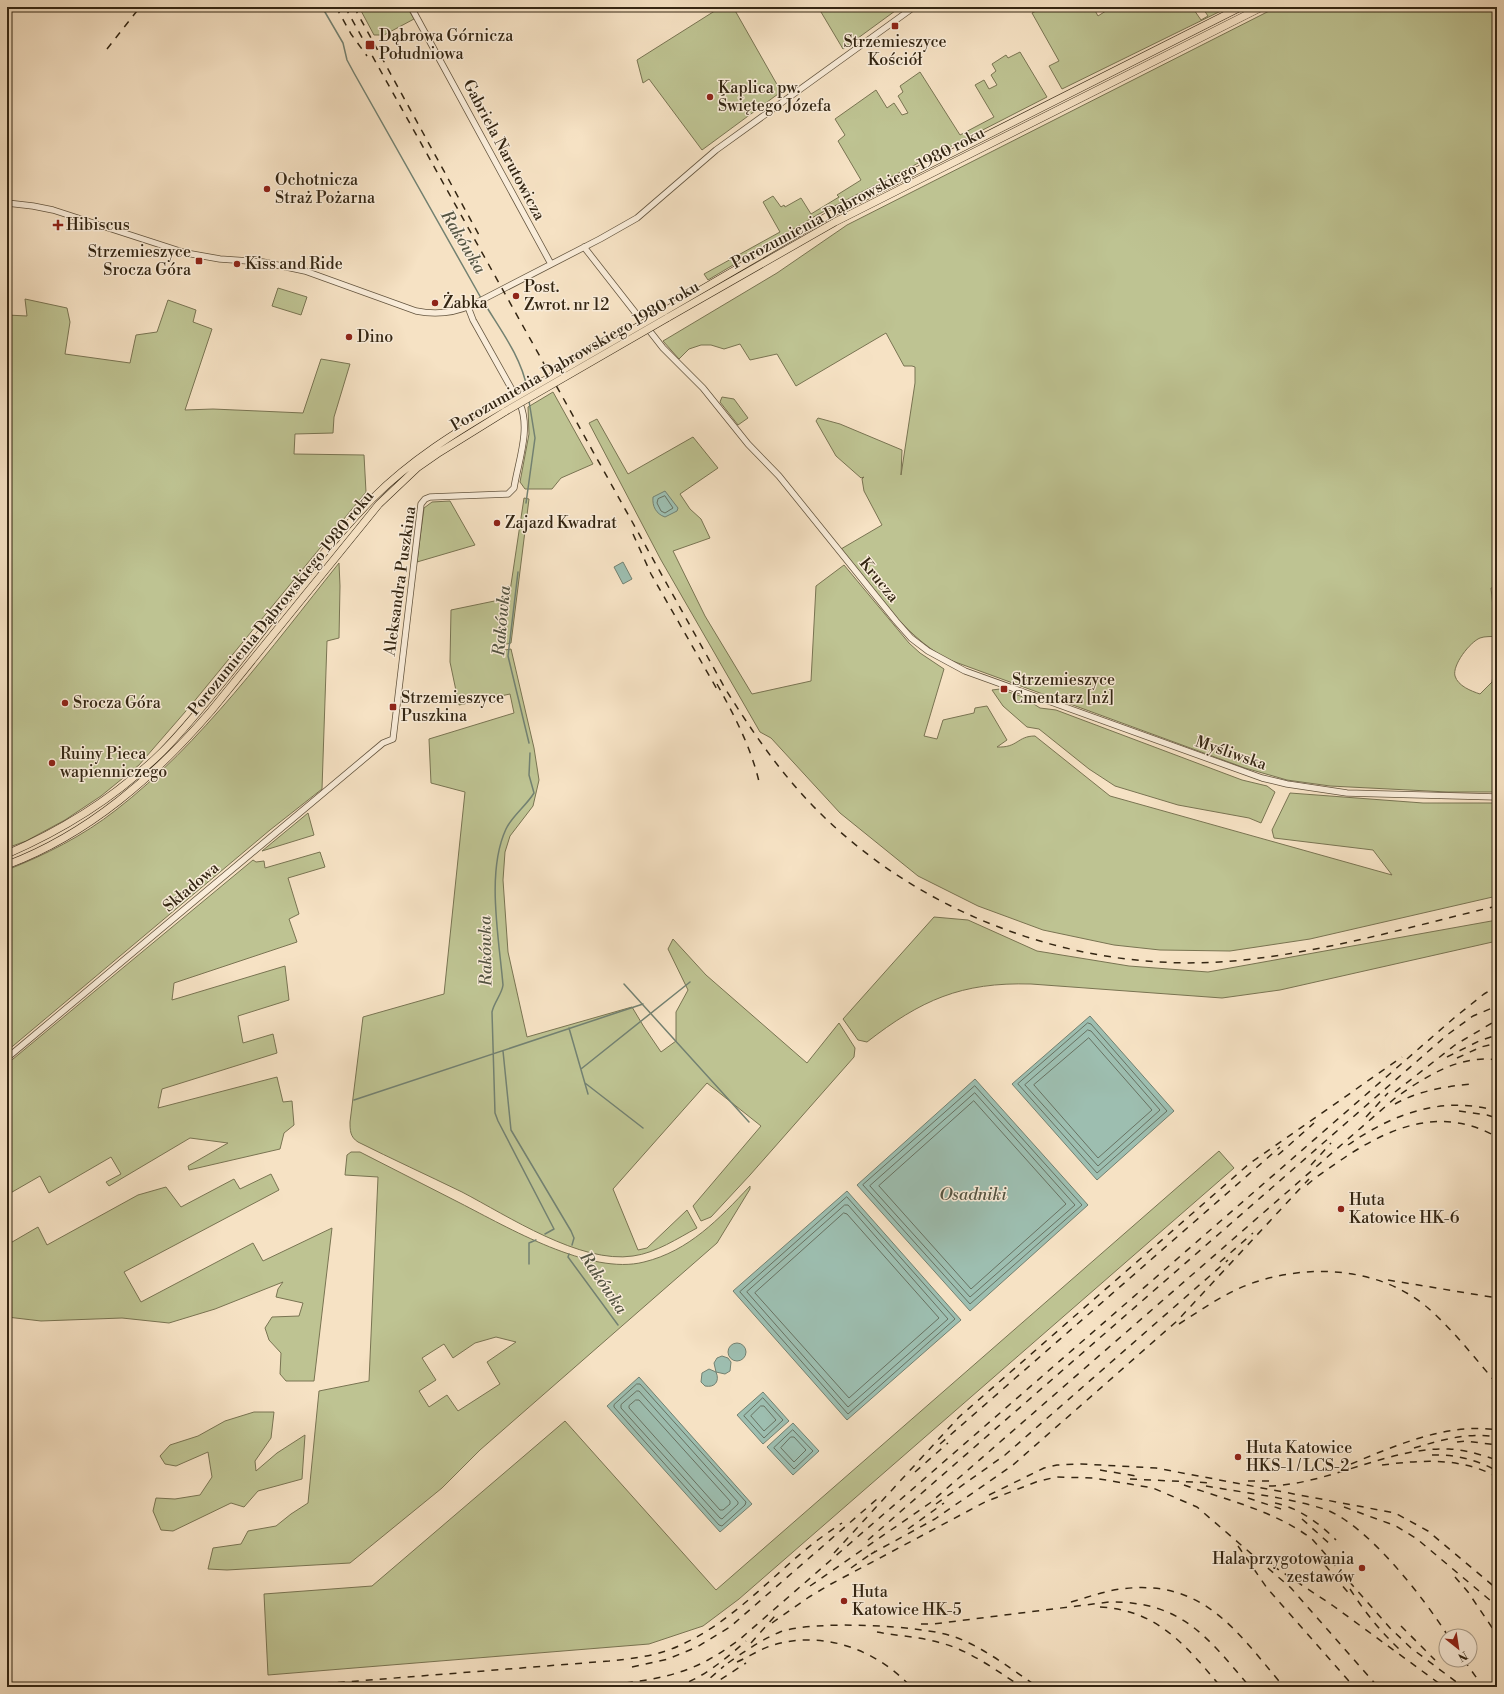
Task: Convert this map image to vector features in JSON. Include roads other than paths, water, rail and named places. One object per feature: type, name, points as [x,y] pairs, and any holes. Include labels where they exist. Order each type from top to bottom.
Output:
[{"type":"main road","name":"Porozumienia Dąbrowskiego 1980 roku","points":[[7,854],[48,835],[74,820],[109,796],[147,766],[176,737],[205,704],[340,535],[373,498],[412,462],[436,445],[504,408],[665,315],[831,214],[1241,7]]},
{"type":"main road","name":"Porozumienia Dąbrowskiego 1980 roku","points":[[665,315],[835,222],[1262,7]]},
{"type":"main road","name":"Porozumienia Dąbrowskiego 1980 roku","points":[[7,865],[42,850],[83,826],[123,797],[151,774],[183,743],[211,711],[378,504],[418,468],[504,408]]},
{"type":"street","name":"Gabriela Narutowicza","points":[[411,7],[551,264]]},
{"type":"street","points":[[7,203],[53,210],[186,253],[216,258],[263,262],[300,269],[416,311],[441,314],[468,307],[487,298],[641,215],[716,150],[914,7]]},
{"type":"street","name":"Krucza","points":[[584,247],[594,263],[667,352],[703,388],[748,444],[786,484],[911,638],[935,656],[970,672]]},
{"type":"street","name":"Aleksandra Puszkina","points":[[393,739],[421,504],[425,499],[430,497],[508,494],[514,488],[523,435],[524,421],[521,407],[474,322],[468,307]]},
{"type":"street","name":"Myśliwska","points":[[970,672],[1239,771],[1287,784],[1347,792],[1497,797]]},
{"type":"street","name":"Składowa","points":[[7,1058],[383,743],[393,739]]},
{"type":"water","points":[[665,491],[678,508],[677,511],[665,517],[657,512],[654,506],[653,497]]},
{"type":"water","points":[[623,562],[632,579],[623,584],[614,567]]},
{"type":"water","points":[[1090,1016],[1174,1111],[1097,1180],[1012,1084]]},
{"type":"water","name":"Osadniki","points":[[975,1079],[1088,1205],[970,1311],[857,1185]]},
{"type":"water","points":[[847,1191],[961,1320],[847,1420],[733,1291]]},
{"type":"water","points":[[733,1343],[741,1343],[746,1348],[744,1359],[741,1361],[733,1361],[728,1356],[728,1348]]},
{"type":"water","points":[[722,1356],[728,1358],[731,1362],[730,1371],[725,1374],[716,1372],[714,1363],[717,1358]]},
{"type":"water","points":[[709,1369],[716,1372],[717,1381],[714,1385],[705,1386],[701,1382],[702,1373]]},
{"type":"water","points":[[639,1377],[752,1504],[720,1532],[607,1406]]},
{"type":"water","points":[[763,1392],[789,1421],[763,1444],[737,1415]]},
{"type":"water","points":[[793,1423],[819,1451],[793,1475],[767,1447]]},
{"type":"waterway","name":"Rakówka","points":[[322,7],[343,43],[347,60],[354,73],[481,298]]},
{"type":"waterway","name":"Rakówka","points":[[483,301],[515,354],[527,388]]},
{"type":"waterway","name":"Rakówka","points":[[526,503],[535,438],[529,401]]},
{"type":"waterway","name":"Rakówka","points":[[518,572],[508,656],[529,743]]},
{"type":"waterway","name":"Rakówka","points":[[530,753],[529,775],[534,793],[506,829],[500,846],[495,885],[497,926],[503,985],[492,1012],[495,1113],[554,1229],[545,1234]]},
{"type":"waterway","points":[[581,1069],[690,982]]},
{"type":"waterway","points":[[624,984],[749,1122]]},
{"type":"waterway","points":[[354,1100],[643,1004]]},
{"type":"waterway","points":[[569,1028],[588,1094]]},
{"type":"waterway","name":"Rakówka","points":[[503,1051],[511,1130],[571,1231],[574,1238],[572,1245]]},
{"type":"waterway","points":[[585,1083],[643,1128]]},
{"type":"waterway","name":"Rakówka","points":[[529,1264],[529,1243],[536,1240]]},
{"type":"waterway","name":"Rakówka","points":[[569,1254],[568,1257],[618,1325]]},
{"type":"railway","points":[[107,49],[140,7]]},
{"type":"railway","points":[[336,7],[351,34],[367,56]]},
{"type":"railway","points":[[345,7],[726,690],[777,765],[813,806],[856,845],[904,880],[956,908],[1010,931],[1067,948],[1125,959],[1184,963],[1243,960],[1275,956],[1307,951],[1371,937],[1497,906]]},
{"type":"railway","points":[[354,7],[479,235]]},
{"type":"railway","points":[[633,534],[651,574],[718,691]]},
{"type":"railway","points":[[717,684],[748,746],[760,786]]},
{"type":"railway","points":[[570,1687],[640,1681],[675,1674],[708,1660],[739,1640],[1454,1018],[1484,994],[1497,986]]},
{"type":"railway","points":[[868,1540],[1447,1035],[1473,1016],[1497,1006]]},
{"type":"railway","points":[[1395,1092],[1455,1045],[1497,1020]]},
{"type":"railway","points":[[1447,1057],[1479,1041],[1497,1035]]},
{"type":"railway","points":[[1457,1058],[1481,1047],[1497,1043]]},
{"type":"railway","points":[[834,1553],[959,1417],[1249,1164],[1402,1057]]},
{"type":"railway","points":[[810,1586],[930,1503],[1394,1099],[1429,1076],[1455,1064],[1483,1059],[1497,1060]]},
{"type":"railway","points":[[1395,1104],[1431,1090],[1470,1084]]},
{"type":"railway","points":[[1366,1117],[1388,1093]]},
{"type":"railway","points":[[1348,1145],[1382,1124],[1419,1110],[1457,1105],[1497,1111]]},
{"type":"railway","points":[[1459,1111],[1497,1118]]},
{"type":"railway","points":[[1307,1185],[1344,1158],[1380,1137],[1399,1129],[1418,1124],[1437,1122],[1457,1123],[1477,1128],[1497,1137]]},
{"type":"railway","points":[[1278,1155],[1314,1123]]},
{"type":"railway","points":[[1311,1165],[1331,1143]]},
{"type":"railway","points":[[940,1444],[1280,1147]]},
{"type":"railway","points":[[871,1554],[935,1519],[1013,1465],[1177,1321],[1309,1179]]},
{"type":"railway","points":[[1220,1262],[1253,1233]]},
{"type":"railway","points":[[936,1504],[1005,1455],[1228,1260]]},
{"type":"railway","points":[[1179,1324],[1229,1293],[1269,1278],[1293,1273],[1317,1272],[1341,1272],[1364,1276],[1409,1294],[1428,1308],[1455,1335],[1497,1384]]},
{"type":"railway","points":[[1388,1280],[1497,1298]]},
{"type":"railway","points":[[1351,1464],[1403,1443],[1441,1432],[1479,1428],[1497,1430]]},
{"type":"railway","points":[[1414,1448],[1465,1436],[1475,1435],[1497,1437]]},
{"type":"railway","points":[[1457,1442],[1465,1441],[1497,1445]]},
{"type":"railway","points":[[915,1472],[948,1443]]},
{"type":"railway","points":[[1269,1486],[1292,1484],[1315,1479],[1382,1459],[1426,1450],[1462,1450],[1497,1460]]},
{"type":"railway","points":[[1432,1455],[1466,1458],[1497,1471]]},
{"type":"railway","points":[[1382,1465],[1426,1461],[1455,1463],[1469,1466],[1497,1477]]},
{"type":"railway","points":[[989,1495],[1044,1468],[1057,1465],[1081,1464],[1156,1468],[1395,1513],[1428,1531],[1497,1589]]},
{"type":"railway","points":[[1100,1470],[1136,1476]]},
{"type":"railway","points":[[772,1623],[809,1597],[831,1584],[985,1502],[1036,1482],[1056,1477],[1094,1478],[1153,1488],[1197,1507],[1291,1588],[1378,1687]]},
{"type":"railway","points":[[1130,1479],[1213,1483]]},
{"type":"railway","points":[[1248,1481],[1276,1481]]},
{"type":"railway","points":[[1184,1485],[1234,1501],[1267,1514],[1298,1529],[1312,1539],[1390,1628],[1411,1648],[1463,1687]]},
{"type":"railway","points":[[1206,1486],[1295,1501],[1324,1509],[1340,1517],[1358,1529],[1393,1564],[1443,1628]]},
{"type":"railway","points":[[1248,1498],[1281,1509]]},
{"type":"railway","points":[[632,1667],[668,1659],[697,1647],[730,1627],[877,1499]]},
{"type":"railway","points":[[908,1529],[944,1503]]},
{"type":"railway","points":[[1275,1503],[1300,1512],[1323,1528],[1336,1540]]},
{"type":"railway","points":[[1344,1507],[1396,1526],[1417,1539],[1497,1606]]},
{"type":"railway","points":[[1302,1519],[1331,1545]]},
{"type":"railway","points":[[282,1687],[609,1661],[638,1658],[666,1651],[705,1632],[723,1620],[810,1546],[842,1523]]},
{"type":"railway","points":[[1238,1546],[1267,1588],[1354,1687]]},
{"type":"railway","points":[[851,1568],[875,1551]]},
{"type":"railway","points":[[1325,1565],[1351,1596]]},
{"type":"railway","points":[[1273,1566],[1332,1605],[1444,1687]]},
{"type":"railway","points":[[1455,1577],[1468,1592],[1493,1629]]},
{"type":"railway","points":[[1071,1602],[1121,1589],[1150,1588],[1175,1592],[1197,1601],[1216,1613],[1234,1629],[1284,1687]]},
{"type":"railway","points":[[1350,1589],[1372,1620],[1399,1649]]},
{"type":"railway","points":[[921,1624],[933,1624],[1109,1602],[1134,1603],[1156,1608],[1174,1615],[1191,1625],[1220,1652],[1250,1687]]},
{"type":"railway","points":[[1100,1607],[1138,1615],[1155,1623],[1183,1644],[1221,1687]]},
{"type":"railway","points":[[751,1643],[775,1616]]},
{"type":"railway","points":[[728,1663],[766,1639],[780,1632],[796,1628],[841,1625],[894,1627],[918,1629],[955,1637],[988,1653],[1038,1687]]},
{"type":"railway","points":[[1401,1626],[1435,1660]]},
{"type":"railway","points":[[877,1632],[926,1639],[963,1651],[1022,1687]]},
{"type":"railway","points":[[676,1687],[704,1674],[746,1641]]},
{"type":"railway","points":[[737,1662],[770,1646],[789,1641],[828,1641],[864,1653],[881,1662],[911,1687]]},
{"type":"railway","points":[[709,1687],[746,1663]]},
{"type":"railway","points":[[700,1687],[724,1666]]},
{"type":"railway","points":[[1470,1668],[1483,1687]]},
{"type":"place","name":"Strzemieszyce Kościół","points":[[895,26]]},
{"type":"place","name":"Dąbrowa Górnicza Południowa","points":[[370,45]]},
{"type":"place","name":"Kaplica pw. Świętego Józefa","points":[[710,97]]},
{"type":"place","name":"Ochotnicza Straż Pożarna","points":[[267,189]]},
{"type":"place","name":"Hibiscus","points":[[58,225]]},
{"type":"place","name":"Strzemieszyce Srocza Góra","points":[[199,261]]},
{"type":"place","name":"Kiss and Ride","points":[[237,264]]},
{"type":"place","name":"Post. Zwrot. nr 12","points":[[516,296]]},
{"type":"place","name":"Żabka","points":[[435,303]]},
{"type":"place","name":"Dino","points":[[349,337]]},
{"type":"place","name":"Zajazd Kwadrat","points":[[497,523]]},
{"type":"place","name":"Strzemieszyce Cmentarz [nż]","points":[[1004,689]]},
{"type":"place","name":"Srocza Góra","points":[[65,703]]},
{"type":"place","name":"Strzemieszyce Puszkina","points":[[393,707]]},
{"type":"place","name":"Ruiny Pieca wapienniczego","points":[[52,763]]},
{"type":"place","name":"Huta Katowice HK-6","points":[[1341,1209]]},
{"type":"place","name":"Huta Katowice HKS-1 / LCS-2","points":[[1238,1457]]},
{"type":"place","name":"Hala przygotowania zestawów","points":[[1362,1568]]},
{"type":"place","name":"Huta Katowice HK-5","points":[[844,1601]]}]
